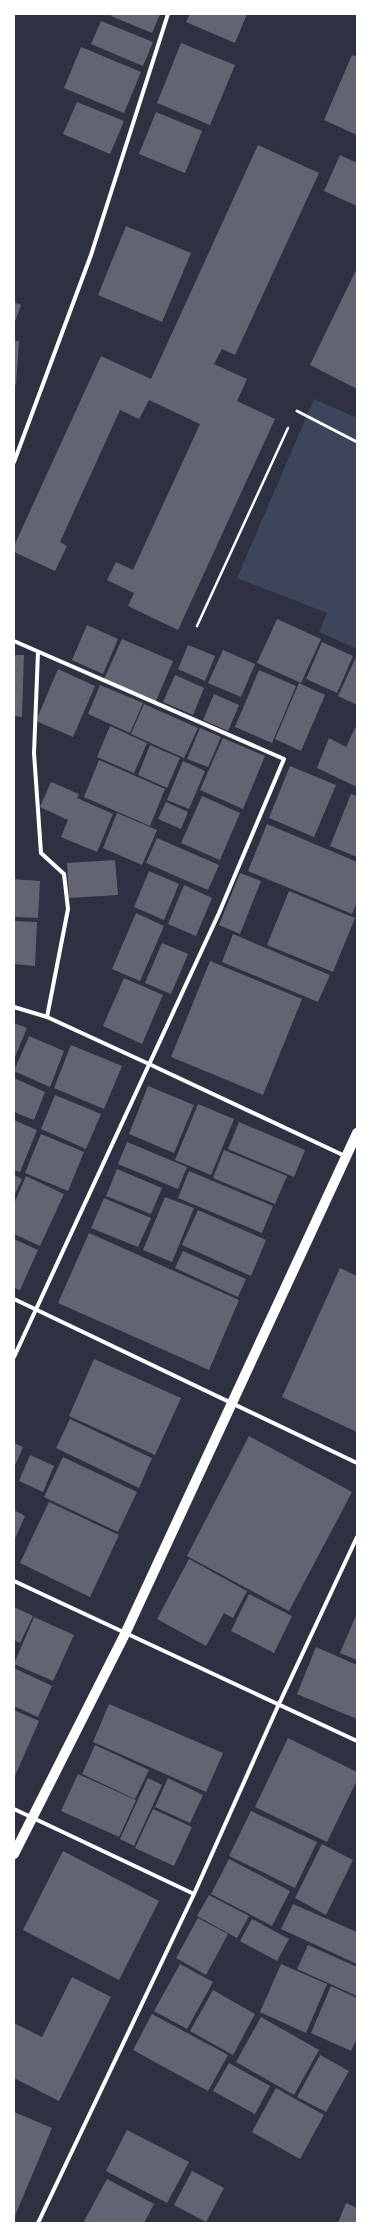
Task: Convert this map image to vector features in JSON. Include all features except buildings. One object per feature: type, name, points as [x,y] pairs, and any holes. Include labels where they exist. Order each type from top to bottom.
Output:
[{"type":"main road","points":[[14,1854],[125,1634],[357,1133]]},
{"type":"street","points":[[14,462],[91,256],[168,14]]},
{"type":"street","points":[[14,641],[24,644],[38,652],[284,760],[219,913],[14,1357]]},
{"type":"street","points":[[38,652],[34,753],[41,853],[64,874],[68,909],[47,1018]]},
{"type":"street","points":[[14,1007],[47,1018],[346,1156]]},
{"type":"street","points":[[14,1299],[357,1463]]},
{"type":"street","points":[[38,2223],[194,1894],[278,1706],[357,1537]]},
{"type":"street","points":[[14,1581],[278,1706],[357,1741]]},
{"type":"street","points":[[14,1809],[194,1894]]},
{"type":"lane","points":[[296,410],[357,442]]},
{"type":"path","points":[[197,626],[296,410]]},
{"type":"shaded area","points":[[314,399],[357,418],[357,649],[319,632],[327,613],[237,578]]}]
